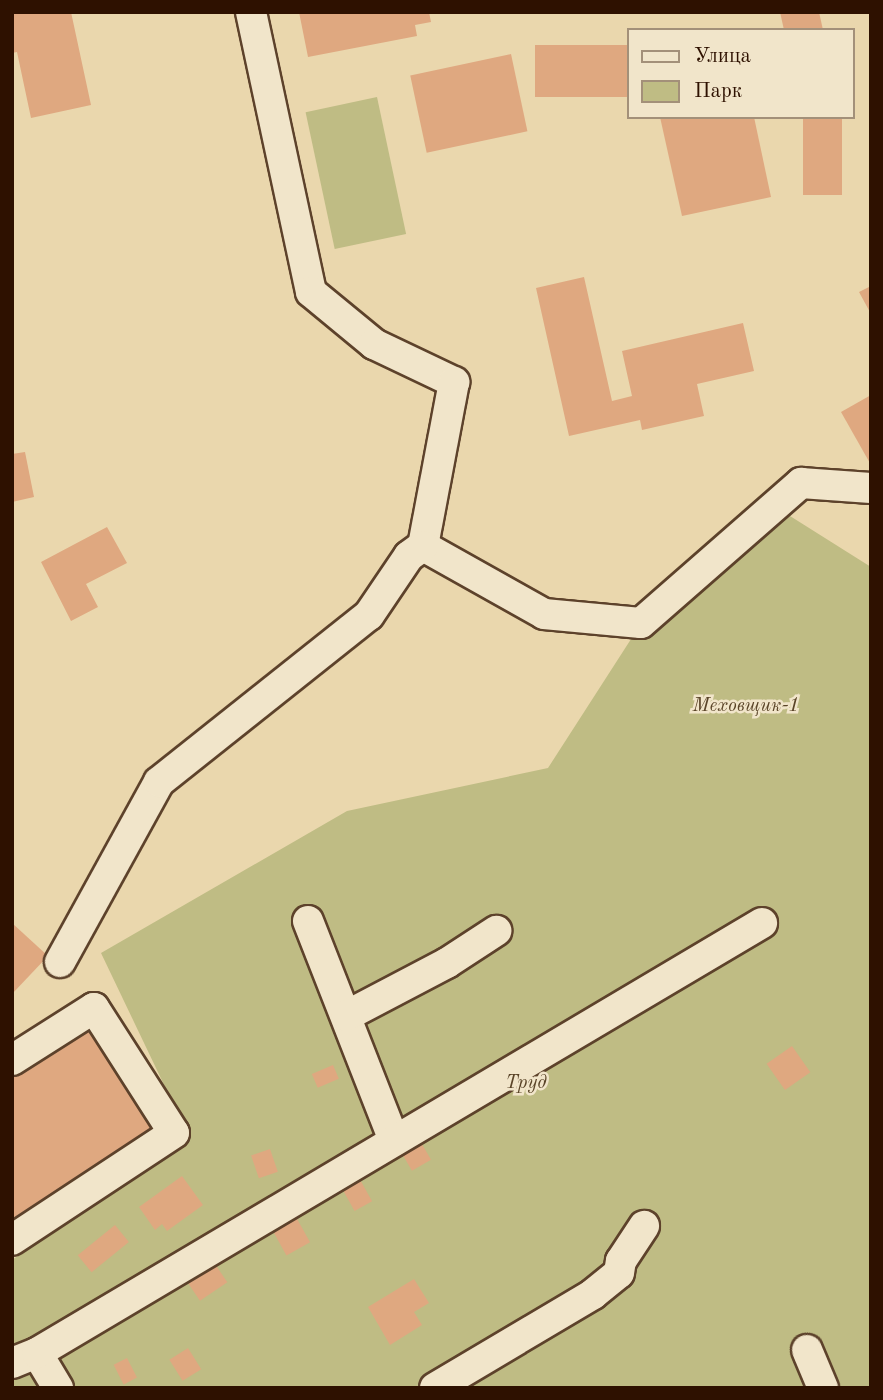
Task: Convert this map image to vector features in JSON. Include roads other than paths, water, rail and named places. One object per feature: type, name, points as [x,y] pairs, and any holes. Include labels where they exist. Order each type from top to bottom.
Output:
[{"type":"lane","points":[[60,962],[159,782],[369,615],[409,556],[423,546],[454,382],[374,344],[311,292],[250,12]]},
{"type":"lane","points":[[423,546],[544,614],[641,623],[801,483],[871,488]]},
{"type":"lane","points":[[308,921],[394,1141]]},
{"type":"lane","points":[[58,1388],[25,1358],[762,923]]},
{"type":"lane","points":[[346,1016],[447,963],[496,931]]},
{"type":"lane","points":[[12,1060],[94,1008],[174,1133],[12,1240]]},
{"type":"lane","points":[[435,1388],[593,1294],[619,1273],[621,1261],[644,1226]]},
{"type":"lane","points":[[807,1350],[823,1388]]},
{"type":"park label","name":"Меховщик-1","points":[[746,707]]},
{"type":"park label","name":"Труд","points":[[526,1084]]}]
